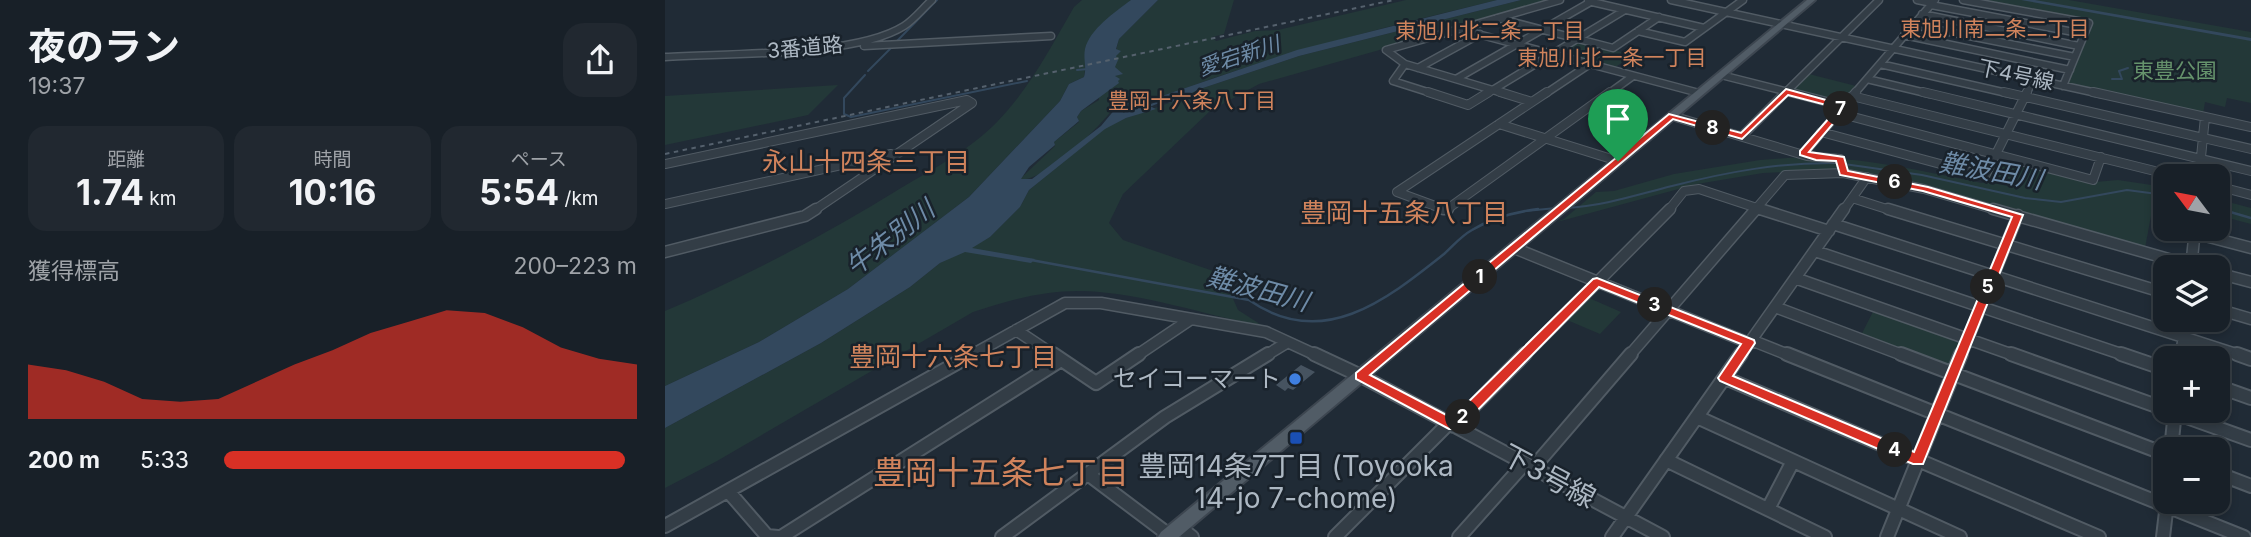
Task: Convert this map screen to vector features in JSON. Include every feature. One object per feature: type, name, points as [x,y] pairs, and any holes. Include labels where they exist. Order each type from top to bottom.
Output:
[{"type":"main road","points":[[1172,533],[1811,0]]},
{"type":"street","name":"3番道路","points":[[665,57],[855,44],[886,35],[906,25],[932,0]]},
{"type":"street","points":[[1532,102],[1405,64],[1386,50],[1560,0]]},
{"type":"street","points":[[1583,0],[1704,28]]},
{"type":"street","name":"下4号線","points":[[1671,0],[2251,127]]},
{"type":"street","points":[[1638,31],[1685,42],[1743,0]]},
{"type":"street","points":[[1742,136],[1879,0]]},
{"type":"street","points":[[1917,0],[2084,34]]},
{"type":"street","points":[[1963,0],[2089,23],[2063,86]]},
{"type":"street","points":[[1456,79],[1593,1]]},
{"type":"street","points":[[1803,153],[1933,3]]},
{"type":"street","points":[[1405,64],[1393,81],[1468,105],[1625,10]]},
{"type":"street","points":[[1923,14],[2080,46]]},
{"type":"street","points":[[1496,18],[1613,48],[1659,17]]},
{"type":"street","points":[[1914,25],[2075,57]]},
{"type":"street","points":[[1459,29],[1699,93]]},
{"type":"street","points":[[1418,68],[1481,34]]},
{"type":"street","points":[[1904,35],[2070,70]]},
{"type":"street","points":[[855,44],[1051,36]]},
{"type":"street","points":[[1590,64],[1397,192],[1446,210],[1633,76]]},
{"type":"street","points":[[1880,64],[2251,149]]},
{"type":"street","points":[[1721,75],[2093,180],[2101,157]]},
{"type":"street","points":[[1867,79],[2251,171]]},
{"type":"street","points":[[1821,132],[1985,176],[2034,79]]},
{"type":"street","points":[[1852,96],[2153,170]]},
{"type":"street","points":[[665,164],[967,100],[972,103],[805,216],[665,252]]},
{"type":"street","points":[[1672,116],[1803,153],[1867,177],[1924,189],[2153,255]]},
{"type":"street","points":[[2201,164],[2205,117]]},
{"type":"street","points":[[1500,124],[1618,161]]},
{"type":"street","points":[[665,204],[899,152]]},
{"type":"street","points":[[1459,537],[1529,466],[1669,311],[1784,175],[1842,167]]},
{"type":"street","points":[[1612,537],[1867,177]]},
{"type":"street","points":[[1335,537],[1597,282],[1679,200],[1684,191],[1699,189],[1993,276],[2251,359]]},
{"type":"street","points":[[2230,189],[2251,195]]},
{"type":"street","points":[[1852,198],[2153,289]]},
{"type":"street","points":[[1887,537],[2018,215]]},
{"type":"street","points":[[2229,241],[2251,248]]},
{"type":"street","points":[[1514,248],[2153,499]]},
{"type":"street","points":[[1815,251],[2153,365]]},
{"type":"street","points":[[2230,276],[2251,282]]},
{"type":"street","points":[[1795,278],[2153,405]]},
{"type":"street","name":"下3号線","points":[[665,526],[1065,303],[1101,303],[1266,332],[1361,376],[1663,537]]},
{"type":"street","points":[[1775,307],[2153,449]]},
{"type":"street","points":[[2230,313],[2251,319]]},
{"type":"street","points":[[1016,330],[1096,383],[1191,319]]},
{"type":"street","points":[[2183,346],[2185,332]]},
{"type":"street","points":[[1002,537],[1165,417],[1288,342]]},
{"type":"street","points":[[728,491],[767,536],[780,537],[1061,360]]},
{"type":"street","points":[[1725,378],[2099,537]]},
{"type":"street","points":[[2230,391],[2251,398]]},
{"type":"street","points":[[1697,417],[1960,537]]},
{"type":"street","points":[[2204,423],[2251,440]]},
{"type":"street","points":[[1666,460],[1825,537]]},
{"type":"street","points":[[1767,509],[1793,461]]},
{"type":"street","points":[[1088,474],[1172,533],[1192,537]]},
{"type":"street","points":[[2230,478],[2251,486]]},
{"type":"street","points":[[2163,537],[2166,514]]},
{"type":"street","points":[[2190,514],[2244,537]]},
{"type":"green space","points":[[1082,0],[1131,0],[1108,19],[1086,63],[1084,77],[1069,84],[1060,101],[969,197],[848,289],[759,342],[665,386],[665,311],[726,284],[815,238],[964,150],[1009,109],[1039,67],[1074,7]]},
{"type":"green space","points":[[1158,0],[1234,0],[1224,34],[1212,37],[1216,41],[1255,31],[1278,30],[1406,0],[1497,0],[1259,63],[1121,114],[1111,111],[1095,130],[1055,164],[1041,173],[1020,179],[1055,146],[1054,142],[1079,122],[1077,117],[1081,111],[1099,100],[1099,96],[1112,87],[1115,76],[1122,74],[1114,67],[1115,56],[1120,51],[1116,50],[1119,39]]},
{"type":"green space","points":[[1521,0],[1556,0],[1259,84],[1210,111],[1123,194],[1109,223],[1123,240],[1222,274],[1238,310],[1263,326],[1151,300],[1083,291],[1055,292],[1000,304],[973,312],[717,461],[665,488],[665,428],[821,343],[910,287],[940,263],[990,237],[1020,207],[1029,190],[1105,128],[1185,94],[1299,56]]},
{"type":"green space","name":"東豊公園","points":[[1985,0],[2069,0],[2251,32],[2251,103],[2227,98],[2225,107],[2205,102],[2203,114],[2067,85],[2091,20]]},
{"type":"green space","points":[[1579,41],[1633,55],[1614,68],[1559,54]]},
{"type":"green space","points":[[1805,73],[1860,87],[1843,106],[1786,92]]},
{"type":"green space","points":[[838,85],[808,115],[665,145],[665,96]]},
{"type":"green space","points":[[1801,157],[1870,162],[1982,183],[1986,182],[1998,158],[2095,182],[2118,180],[2153,185],[2153,205],[2145,248],[1926,186],[1843,170],[1763,173],[1697,184],[1557,222],[1596,192],[1614,191],[1674,174],[1760,160]]},
{"type":"green space","points":[[2230,202],[2251,208],[2251,224],[2230,218]]},
{"type":"green space","points":[[1589,298],[1621,312],[1600,334],[1567,320]]},
{"type":"green space","points":[[1876,306],[1967,338],[1954,374],[1859,339]]},
{"type":"water","name":"牛朱別川","points":[[1131,0],[1158,0],[1119,39],[1116,49],[1121,51],[1116,56],[1118,60],[1115,67],[1123,74],[1115,76],[1120,79],[1119,83],[1081,111],[1077,117],[1079,121],[1029,167],[1021,179],[1032,179],[1048,167],[1101,126],[1121,102],[1129,103],[1123,113],[1143,103],[1156,109],[1126,118],[1105,129],[1029,190],[1020,207],[990,237],[972,248],[1035,259],[1031,263],[965,252],[940,263],[910,287],[821,343],[665,428],[665,386],[759,342],[848,289],[969,197],[1060,101],[1069,84],[1084,77],[1085,49],[1092,35]]},
{"type":"water","points":[[1497,0],[1521,0],[1299,56],[1200,89],[1170,103],[1156,98],[1297,50]]},
{"type":"water","points":[[2021,0],[2035,0],[2251,38],[2251,41]]},
{"type":"building","name":"セイコーマート","points":[[1301,365],[1315,372],[1293,390],[1288,388],[1285,391],[1276,385]]},
{"type":"waterway","points":[[897,41],[937,0]]},
{"type":"waterway","points":[[868,71],[892,47]]},
{"type":"waterway","points":[[2112,79],[2122,79],[2119,71],[2128,68]]},
{"type":"waterway","points":[[1077,70],[1088,69]]},
{"type":"waterway","points":[[865,75],[844,98],[844,114],[851,117],[1027,81]]},
{"type":"waterway","name":"愛宕新川","points":[[1149,106],[1166,99]]},
{"type":"waterway","name":"難波田川","points":[[1566,208],[1606,203],[1734,172],[1796,164],[1838,163]]},
{"type":"waterway","name":"難波田川","points":[[1844,164],[1922,175],[2025,198],[2061,202],[2127,190],[2153,193]]},
{"type":"waterway","name":"難波田川","points":[[1528,211],[1556,208]]},
{"type":"waterway","name":"難波田川","points":[[1528,211],[1538,209]]},
{"type":"waterway","name":"難波田川","points":[[1031,260],[1249,300],[1276,315],[1302,321],[1327,320],[1352,314],[1376,303],[1422,272],[1464,235],[1480,226],[1504,216],[1528,211]]},
{"type":"waterway","name":"難波田川","points":[[2230,212],[2251,218]]},
{"type":"railway","points":[[665,154],[1394,0]]},
{"type":"place","name":"セイコーマート","points":[[1295,379]]},
{"type":"place","name":"豊岡14条7丁目 (Toyooka 14-jo 7-chome)","points":[[1296,438]]},
{"type":"district","name":"東旭川南二条二丁目","points":[[1995,29]]},
{"type":"district","name":"東旭川北二条一丁目","points":[[1490,31]]},
{"type":"district","name":"東旭川北一条一丁目","points":[[1612,58]]},
{"type":"district","name":"豊岡十六条八丁目","points":[[1192,101]]},
{"type":"district","name":"永山十四条三丁目","points":[[866,162]]},
{"type":"district","name":"豊岡十五条八丁目","points":[[1404,213]]},
{"type":"district","name":"豊岡十六条七丁目","points":[[953,357]]},
{"type":"district","name":"豊岡十五条七丁目","points":[[1001,473]]},
{"type":"route","points":[[1786,92],[1843,106],[1803,153],[1807,156],[1840,159],[1843,173],[1924,189],[2018,215],[1918,460],[1725,378],[1749,343],[1597,282],[1454,426],[1361,376],[1618,161],[1672,116],[1742,136],[1786,92]]}]
